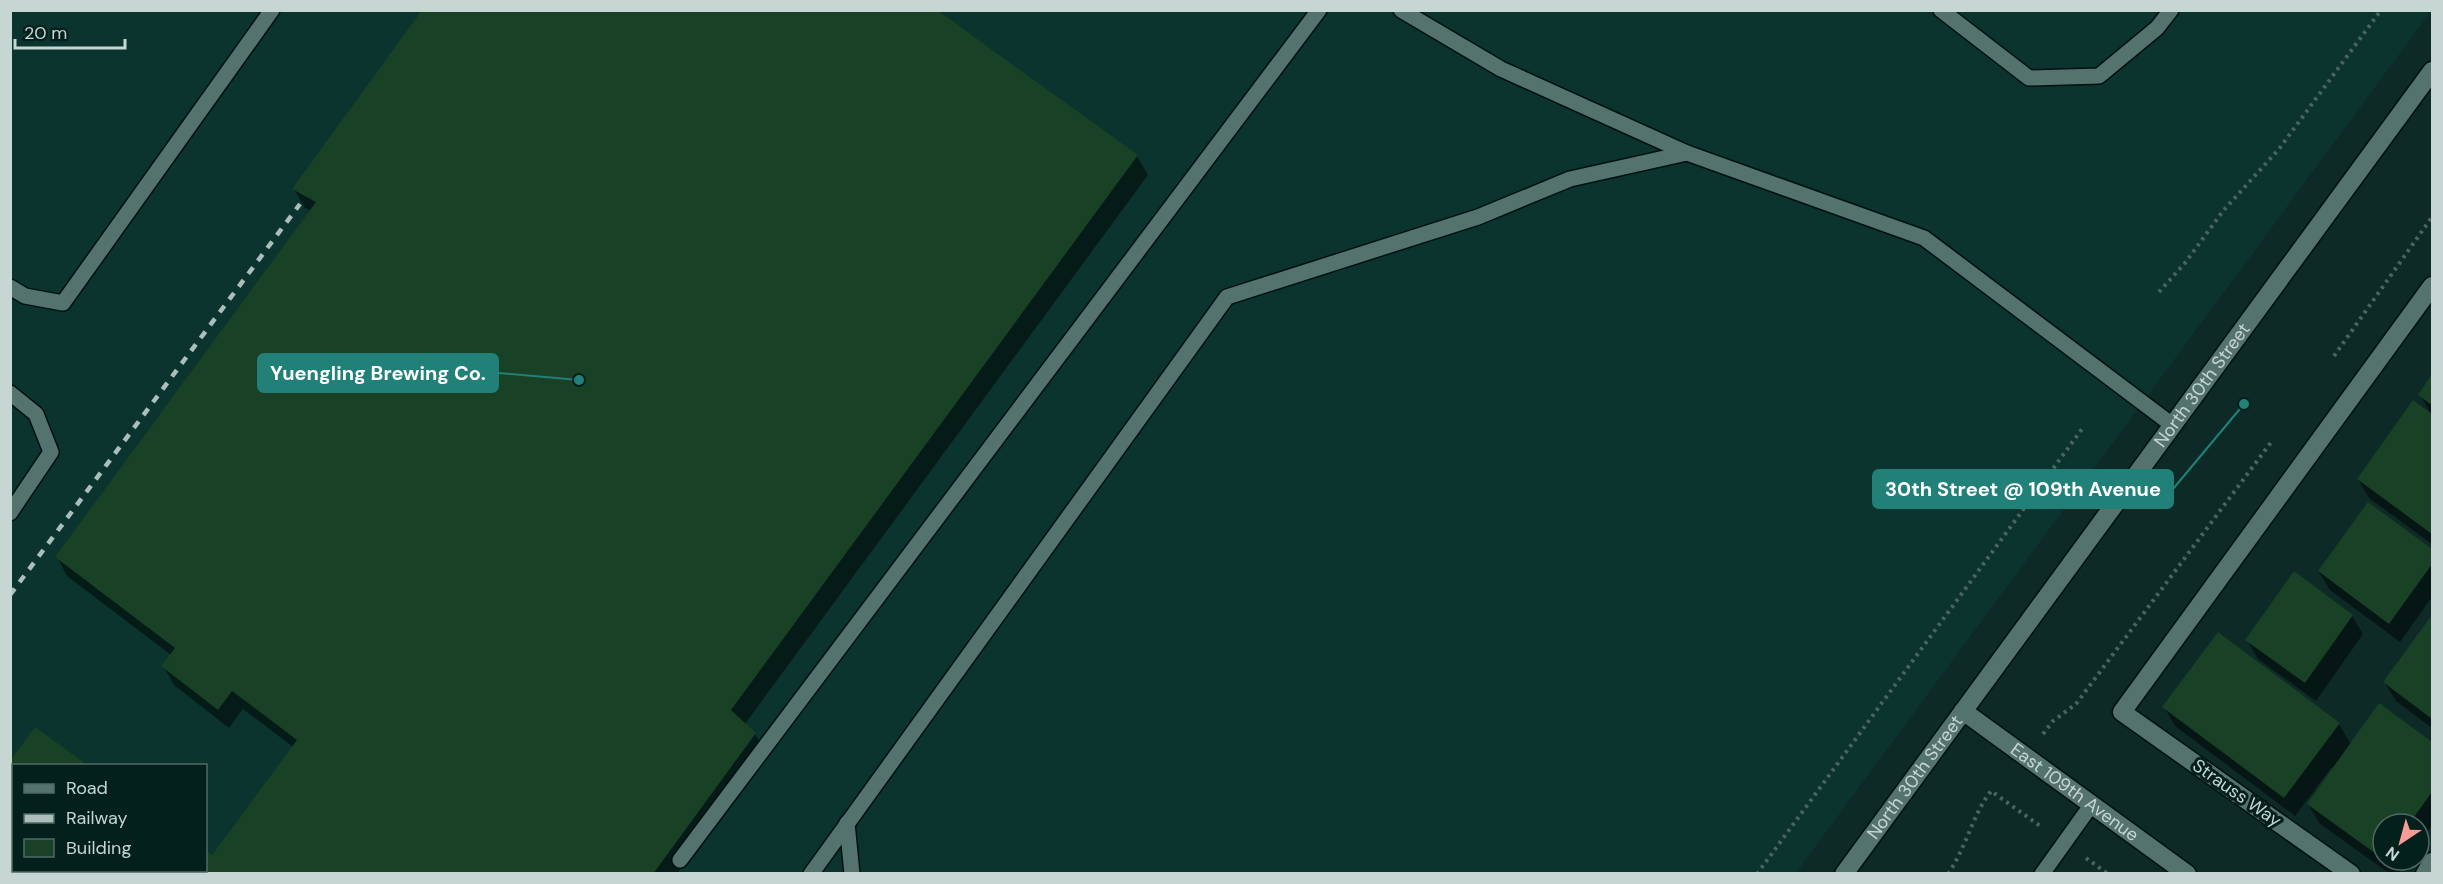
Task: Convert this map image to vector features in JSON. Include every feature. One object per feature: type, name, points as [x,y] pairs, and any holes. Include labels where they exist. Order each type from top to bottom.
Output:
[{"type":"street","name":"North 30th Street","points":[[1844,873],[2171,424],[2433,71]]},
{"type":"street","name":"Strauss Way","points":[[2351,873],[2122,712],[2433,285]]},
{"type":"street","name":"East 109th Avenue","points":[[1963,711],[2187,873]]},
{"type":"street","points":[[2424,873],[2433,862]]},
{"type":"lane","points":[[10,287],[25,296],[63,303],[272,10]]},
{"type":"lane","points":[[680,860],[1319,10]]},
{"type":"lane","points":[[1401,10],[1502,69],[1687,153],[1924,238],[2171,424]]},
{"type":"lane","points":[[1941,10],[2029,78],[2099,76],[2157,28],[2171,10]]},
{"type":"lane","points":[[811,873],[1227,297],[1478,217],[1569,178],[1687,153]]},
{"type":"lane","points":[[10,393],[36,414],[51,452],[10,513]]},
{"type":"lane","points":[[2042,873],[2092,804]]},
{"type":"lane","points":[[847,823],[852,873]]},
{"type":"path","points":[[2159,292],[2185,263],[2223,211],[2279,149],[2381,10]]},
{"type":"path","points":[[2334,356],[2433,217]]},
{"type":"path","points":[[1757,873],[2082,429]]},
{"type":"path","points":[[1948,873],[1956,862],[1980,805],[1991,790],[2108,873]]},
{"type":"shaded area","points":[[2432,10],[1796,873],[11,874],[10,11]]},
{"type":"building","points":[[422,10],[937,10],[1138,155],[731,710],[756,733],[653,874],[191,874],[189,872],[207,872],[207,851],[212,855],[297,740],[232,691],[218,710],[161,666],[175,648],[55,557],[316,202],[292,189]]},
{"type":"building","points":[[2432,374],[2432,405],[2418,395]]},
{"type":"building","points":[[2413,400],[2432,414],[2432,534],[2357,479]]},
{"type":"building","points":[[2368,502],[2432,549],[2432,564],[2389,624],[2318,571]]},
{"type":"building","points":[[2294,571],[2353,615],[2305,683],[2245,640]]},
{"type":"building","points":[[2432,615],[2432,719],[2383,682]]},
{"type":"building","points":[[2218,632],[2340,723],[2284,798],[2162,707]]},
{"type":"building","points":[[2379,703],[2432,742],[2432,792],[2418,812],[2371,812],[2371,850],[2307,804]]},
{"type":"building","points":[[35,727],[86,764],[12,764],[12,872],[182,872],[181,874],[10,874],[10,761]]},
{"type":"railway","points":[[10,595],[300,204]]},
{"type":"place","name":"Yuengling Brewing Co.","points":[[579,380]]},
{"type":"place","name":"30th Street @ 109th Avenue","points":[[2244,404]]}]
